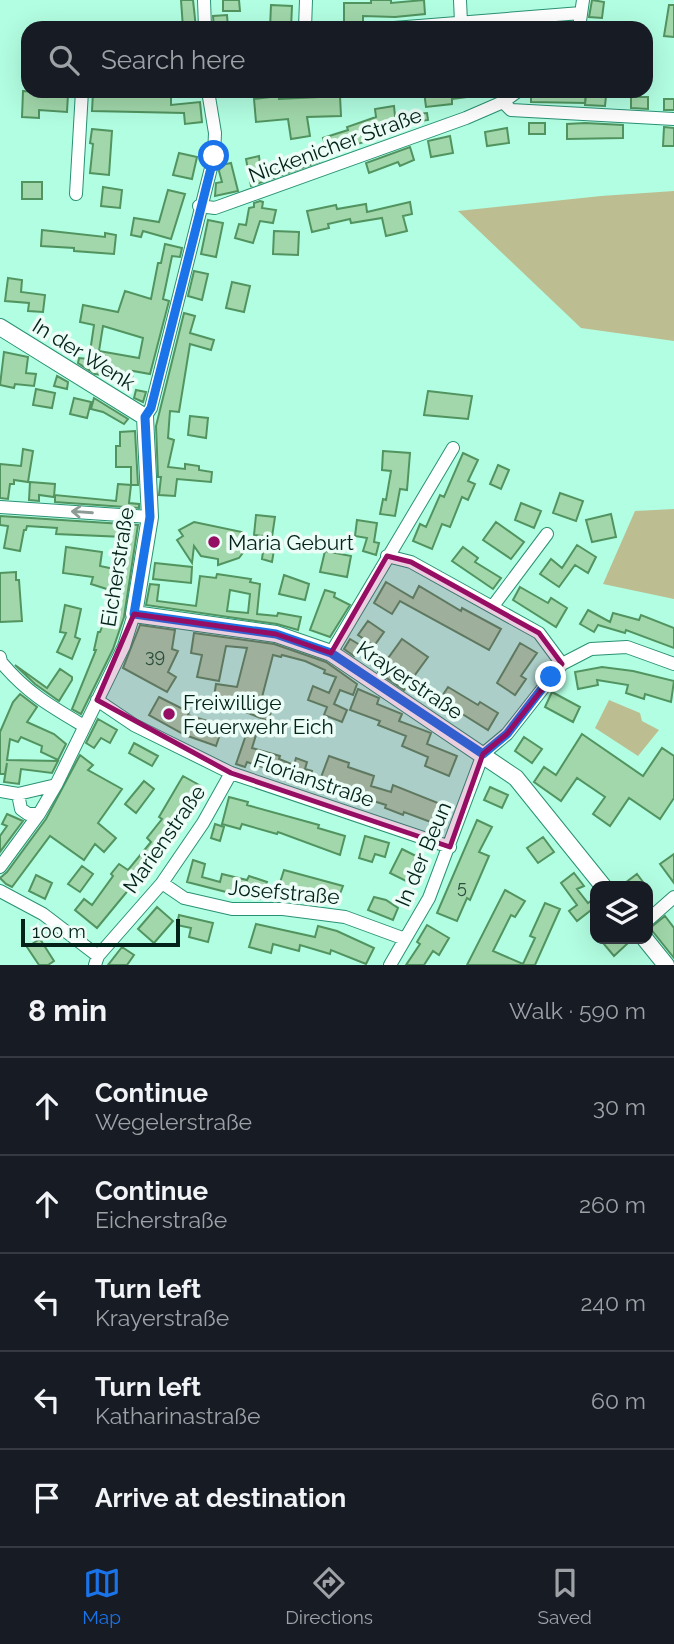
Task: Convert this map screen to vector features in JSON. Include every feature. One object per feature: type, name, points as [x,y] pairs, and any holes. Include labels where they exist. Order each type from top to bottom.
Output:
[{"type":"street","points":[[204,0],[205,21]]},
{"type":"street","points":[[305,21],[306,0]]},
{"type":"street","points":[[460,0],[461,21]]},
{"type":"street","points":[[476,21],[582,7]]},
{"type":"street","points":[[76,194],[82,98]]},
{"type":"street","name":"Eicherstraße","points":[[0,867],[39,814],[56,785],[124,646],[134,614],[150,517],[145,417],[151,408],[214,156],[215,133],[209,98]]},
{"type":"street","name":"Nickenicher Straße","points":[[200,206],[215,208],[466,118],[508,98]]},
{"type":"street","points":[[503,102],[510,110],[674,119]]},
{"type":"street","name":"In der Wenk","points":[[0,327],[145,417]]},
{"type":"street","points":[[331,653],[453,449]]},
{"type":"street","points":[[0,506],[150,517]]},
{"type":"street","points":[[493,606],[547,534]]},
{"type":"street","points":[[387,556],[411,562],[539,633],[562,664]]},
{"type":"street","name":"Krayerstraße","points":[[134,614],[276,634],[331,653],[516,778],[599,881]]},
{"type":"street","points":[[483,754],[507,734],[562,664],[591,649],[627,647],[674,664]]},
{"type":"street","points":[[0,657],[1,662],[21,686],[84,726]]},
{"type":"street","name":"Florianstraße","points":[[97,700],[134,725],[231,773],[450,846]]},
{"type":"street","name":"In der Beun","points":[[390,965],[429,898],[483,754]]},
{"type":"street","name":"Marienstraße","points":[[0,891],[43,914],[97,961],[162,883],[203,823],[231,773]]},
{"type":"street","points":[[0,791],[18,794],[56,785]]},
{"type":"street","points":[[18,794],[21,809],[28,814],[39,814]]},
{"type":"street","name":"Josefstraße","points":[[162,883],[184,898],[232,909],[283,909],[345,917],[405,939]]},
{"type":"street","points":[[653,916],[674,897]]},
{"type":"street","points":[[649,944],[666,965]]},
{"type":"highlighted area","points":[[387,556],[411,562],[539,633],[562,664],[507,734],[483,754],[450,847],[231,773],[97,700],[134,614],[276,634],[331,653]]},
{"type":"green space","points":[[674,191],[674,341],[581,328],[458,211],[601,196]]},
{"type":"green space","points":[[674,509],[674,599],[603,584],[635,511]]},
{"type":"green space","points":[[609,700],[640,713],[642,721],[659,730],[638,756],[595,728]]},
{"type":"building","points":[[181,0],[193,0],[195,21],[182,21]]},
{"type":"building","points":[[223,0],[239,0],[240,11],[223,11]]},
{"type":"building","points":[[371,0],[391,0],[391,3],[424,0],[425,14],[363,16],[363,21],[344,21],[344,3],[371,3]]},
{"type":"building","points":[[592,0],[604,2],[602,18],[589,17]]},
{"type":"building","points":[[271,5],[292,6],[291,21],[270,21]]},
{"type":"building","points":[[669,5],[674,5],[674,37],[664,36]]},
{"type":"building","points":[[227,15],[227,21],[213,21],[213,16]]},
{"type":"building","points":[[23,98],[68,98],[67,112],[39,110],[39,118],[22,117]]},
{"type":"building","points":[[93,98],[171,98],[171,105],[200,102],[202,122],[185,124],[184,113],[92,111]]},
{"type":"building","points":[[340,98],[341,116],[307,117],[310,136],[291,139],[288,119],[256,122],[254,99]]},
{"type":"building","points":[[425,98],[460,98],[452,99],[452,104],[426,107]]},
{"type":"building","points":[[531,98],[585,98],[585,103],[531,102]]},
{"type":"building","points":[[586,98],[606,98],[605,106],[585,105]]},
{"type":"building","points":[[631,98],[648,98],[648,109],[631,108]]},
{"type":"building","points":[[664,99],[674,99],[674,110],[664,110]]},
{"type":"building","points":[[394,106],[395,116],[427,113],[428,120],[369,128],[373,139],[328,154],[323,138],[376,117],[375,109]]},
{"type":"building","points":[[529,123],[545,123],[545,134],[529,134]]},
{"type":"building","points":[[567,124],[623,125],[623,138],[567,139]]},
{"type":"building","points":[[664,127],[674,128],[674,146],[663,146]]},
{"type":"building","points":[[507,128],[509,143],[487,146],[485,132]]},
{"type":"building","points":[[92,129],[112,131],[109,175],[90,173]]},
{"type":"building","points":[[450,136],[453,153],[431,157],[428,141]]},
{"type":"building","points":[[410,147],[414,160],[400,166],[398,162],[369,173],[366,163]]},
{"type":"building","points":[[179,153],[197,157],[192,179],[173,175]]},
{"type":"building","points":[[259,156],[261,173],[317,157],[319,162],[251,186],[246,159]]},
{"type":"building","points":[[231,163],[238,191],[215,196],[216,183],[222,182],[219,171],[221,165]]},
{"type":"building","points":[[22,182],[42,182],[42,199],[22,199]]},
{"type":"building","points":[[103,187],[122,190],[120,208],[101,206]]},
{"type":"building","points":[[168,190],[185,194],[171,239],[143,231],[141,237],[131,235],[134,218],[159,222]]},
{"type":"building","points":[[260,201],[263,202],[262,208],[276,210],[273,223],[260,221],[253,243],[235,238],[239,224],[246,225],[249,208]]},
{"type":"building","points":[[410,202],[412,214],[403,216],[407,231],[386,236],[382,218],[351,223],[350,219],[328,224],[329,228],[312,232],[307,211],[336,205],[337,209],[366,204],[367,212]]},
{"type":"building","points":[[208,220],[223,223],[216,257],[201,254]]},
{"type":"building","points":[[42,230],[105,237],[105,233],[116,235],[114,254],[41,246]]},
{"type":"building","points":[[274,231],[299,232],[298,255],[273,254]]},
{"type":"building","points":[[165,244],[182,248],[180,257],[172,256],[163,299],[169,301],[150,374],[133,371],[132,379],[95,374],[78,363],[79,358],[89,359],[94,325],[80,322],[83,305],[118,312],[125,291],[151,299],[158,263],[161,263]],"holes":[[[103,326],[143,338],[139,358],[99,351]]]},
{"type":"building","points":[[194,271],[208,274],[202,300],[188,296]]},
{"type":"building","points":[[8,278],[22,280],[21,292],[45,295],[43,312],[28,311],[29,303],[5,301]]},
{"type":"building","points":[[232,282],[250,286],[244,312],[226,308]]},
{"type":"building","points":[[184,313],[195,316],[190,333],[214,340],[211,350],[190,344],[179,412],[170,411],[168,438],[174,440],[168,467],[185,469],[185,464],[199,466],[199,470],[212,472],[211,482],[177,479],[175,496],[159,495],[161,477],[158,477],[156,426]]},
{"type":"building","points":[[4,352],[28,357],[26,373],[36,374],[34,386],[15,384],[14,388],[0,385]]},
{"type":"building","points":[[57,376],[68,382],[67,389],[54,386]]},
{"type":"building","points":[[36,389],[55,393],[52,408],[33,405]]},
{"type":"building","points":[[136,390],[146,392],[143,402],[134,398]]},
{"type":"building","points":[[428,391],[472,396],[468,419],[424,415]]},
{"type":"building","points":[[74,398],[91,402],[87,418],[70,414]]},
{"type":"building","points":[[94,398],[128,419],[124,424],[103,412],[91,409]]},
{"type":"building","points":[[190,416],[208,418],[206,438],[188,435]]},
{"type":"building","points":[[135,431],[138,485],[131,485],[131,467],[116,467],[116,446],[120,446],[120,432]]},
{"type":"building","points":[[23,449],[33,451],[28,482],[14,480],[14,484],[10,484],[8,499],[0,498],[0,464],[21,466]]},
{"type":"building","points":[[383,451],[410,453],[407,490],[400,489],[395,516],[380,514],[383,499],[386,500],[391,471],[382,470]]},
{"type":"building","points":[[463,453],[478,460],[468,481],[475,484],[468,500],[462,497],[450,527],[442,524],[432,549],[413,541],[420,524],[426,527],[440,495],[444,497]]},
{"type":"building","points":[[498,465],[509,470],[501,489],[490,484]]},
{"type":"building","points":[[30,482],[55,484],[54,497],[39,495],[39,501],[29,500]]},
{"type":"building","points":[[118,484],[131,485],[129,503],[139,504],[139,508],[55,502],[55,495],[116,501]]},
{"type":"building","points":[[560,493],[583,501],[576,521],[553,513]]},
{"type":"building","points":[[521,503],[541,511],[534,528],[515,520]]},
{"type":"building","points":[[611,514],[616,537],[592,542],[586,520]]},
{"type":"building","points":[[256,515],[275,517],[272,537],[254,535]]},
{"type":"building","points":[[0,516],[138,525],[124,617],[113,649],[81,714],[72,709],[96,650],[98,632],[105,619],[110,590],[91,584],[93,577],[63,573],[66,547],[102,552],[100,566],[119,570],[124,537],[56,534],[57,528],[27,526],[20,551],[4,548],[8,526],[0,525]]},
{"type":"building","points":[[357,520],[377,523],[374,542],[379,543],[376,555],[363,551],[367,538],[355,536]]},
{"type":"building","name":"Maria Geburt","points":[[194,522],[242,532],[245,550],[239,558],[218,565],[218,559],[201,556],[194,546],[192,563],[177,540],[183,536],[179,530]]},
{"type":"building","points":[[496,522],[524,542],[511,559],[483,540]]},
{"type":"building","points":[[265,536],[276,538],[272,562],[262,559]]},
{"type":"building","points":[[577,545],[596,557],[588,573],[575,565],[559,587],[540,574],[551,559],[562,568]]},
{"type":"building","points":[[463,547],[478,558],[475,562],[501,578],[493,589],[452,561]]},
{"type":"building","points":[[325,551],[351,556],[347,577],[320,572]]},
{"type":"building","points":[[155,563],[192,567],[191,583],[153,579]]},
{"type":"building","points":[[16,572],[22,621],[0,622],[0,573]]},
{"type":"building","points":[[217,574],[251,579],[250,582],[260,584],[257,614],[277,616],[278,613],[301,617],[298,630],[277,624],[146,605],[150,584],[159,585],[157,601],[196,606],[200,576],[216,578]],"holes":[[[230,590],[250,594],[248,613],[227,611]]]},
{"type":"building","points":[[284,575],[309,584],[305,600],[279,594]]},
{"type":"building","points":[[386,582],[413,598],[419,586],[461,611],[462,608],[501,629],[489,650],[400,601],[392,614],[374,603]]},
{"type":"building","points":[[520,587],[548,603],[551,598],[567,608],[556,627],[513,600]]},
{"type":"building","points":[[325,590],[335,593],[334,597],[350,605],[330,637],[310,630]]},
{"type":"building","points":[[65,605],[81,609],[75,637],[80,639],[72,659],[57,652],[66,633],[60,632]]},
{"type":"building","points":[[588,610],[610,622],[613,613],[639,620],[641,615],[674,628],[674,648],[626,630],[625,633],[598,625],[594,632],[580,624]]},
{"type":"building","points":[[368,621],[384,632],[374,646],[358,635]]},
{"type":"building","points":[[140,625],[175,630],[172,649],[178,651],[168,672],[176,677],[167,692],[123,668]]},
{"type":"building","points":[[194,633],[274,644],[326,662],[357,684],[353,695],[340,690],[334,704],[347,710],[342,722],[324,715],[327,707],[308,700],[313,686],[329,693],[336,677],[305,661],[282,655],[273,655],[261,701],[273,706],[268,721],[243,711],[247,702],[214,697],[216,684],[237,687],[247,648],[226,646],[219,681],[197,677],[202,655],[191,653]]},
{"type":"building","points":[[350,639],[360,645],[354,656],[344,649]]},
{"type":"building","points":[[402,639],[428,657],[404,690],[378,672]]},
{"type":"building","points":[[520,643],[537,653],[521,676],[526,679],[515,695],[497,683]]},
{"type":"building","points":[[15,665],[47,688],[60,669],[72,677],[72,680],[59,701]]},
{"type":"building","points":[[602,667],[674,681],[671,702],[645,694],[644,699],[626,693],[628,685],[597,680],[598,685],[578,689],[575,672]]},
{"type":"building","points":[[448,687],[478,705],[480,702],[498,713],[488,730],[459,712],[456,716],[437,704]]},
{"type":"building","points":[[358,689],[379,698],[377,704],[402,714],[399,721],[431,733],[427,744],[457,756],[449,776],[425,766],[428,757],[402,746],[406,736],[378,725],[380,721],[350,710]]},
{"type":"building","points":[[552,692],[580,707],[573,722],[545,707]]},
{"type":"building","points":[[20,694],[37,707],[27,722],[54,734],[66,744],[58,760],[41,752],[42,746],[21,737],[18,742],[10,739],[7,760],[58,761],[52,773],[21,769],[19,784],[4,782],[7,763],[5,774],[0,774],[0,732],[13,702]]},
{"type":"building","points":[[159,697],[189,712],[188,715],[223,726],[216,746],[185,735],[149,715]]},
{"type":"building","points":[[98,719],[117,730],[110,743],[101,738],[94,748],[86,743]]},
{"type":"building","points":[[247,732],[256,735],[252,748],[280,756],[279,759],[294,765],[296,758],[307,762],[305,769],[312,771],[308,782],[247,762],[245,767],[236,764]]},
{"type":"building","points":[[582,734],[643,776],[662,748],[674,756],[674,798],[660,819],[629,798],[610,826],[593,814],[605,797],[577,778],[561,801],[534,782],[544,767],[556,775]]},
{"type":"building","points":[[524,737],[542,749],[532,763],[515,751]]},
{"type":"building","points":[[134,743],[158,756],[152,766],[129,753]]},
{"type":"building","points":[[80,755],[93,765],[88,770],[122,789],[98,823],[116,838],[104,852],[95,844],[84,860],[50,836],[12,887],[6,884],[0,878],[46,819]]},
{"type":"building","points":[[329,756],[349,763],[348,767],[374,776],[371,786],[391,792],[393,785],[443,805],[436,824],[404,812],[403,815],[385,808],[386,805],[351,794],[352,791],[320,780]]},
{"type":"building","points":[[183,776],[201,786],[155,857],[158,860],[148,873],[144,871],[97,928],[75,910],[84,899],[92,905],[119,864],[128,870],[151,842],[147,838],[162,819],[159,817]]},
{"type":"building","points":[[144,781],[154,789],[136,813],[125,804]]},
{"type":"building","points":[[490,787],[508,795],[502,808],[484,800]]},
{"type":"building","points":[[229,797],[248,802],[247,805],[319,825],[318,828],[345,836],[340,855],[278,832],[277,834],[242,824],[240,829],[222,824]]},
{"type":"building","points":[[7,814],[23,821],[0,852],[0,836],[7,826],[2,824]]},
{"type":"building","points":[[477,820],[492,827],[479,852],[489,856],[470,900],[467,898],[457,921],[437,913]]},
{"type":"building","points":[[215,824],[224,827],[220,841],[211,838]]},
{"type":"building","points":[[365,836],[389,843],[385,857],[375,854],[372,862],[359,858]]},
{"type":"building","points":[[543,837],[554,852],[538,863],[527,848]]},
{"type":"building","points":[[402,849],[420,858],[408,882],[390,873]]},
{"type":"building","points":[[674,854],[674,883],[660,864]]},
{"type":"building","points":[[193,860],[205,864],[202,877],[220,882],[222,874],[247,880],[249,876],[267,882],[262,899],[187,882]]},
{"type":"building","points":[[82,866],[93,874],[80,892],[68,884]]},
{"type":"building","points":[[284,870],[343,886],[336,904],[298,892],[296,898],[277,892]]},
{"type":"building","points":[[574,873],[584,886],[577,889],[588,903],[590,902],[590,911],[577,921],[569,911],[577,905],[561,883]]},
{"type":"building","points":[[637,874],[642,881],[628,881]]},
{"type":"building","points":[[36,875],[52,883],[45,899],[29,891]]},
{"type":"building","points":[[505,890],[525,901],[515,917],[511,915],[493,951],[523,964],[535,938],[530,936],[545,903],[560,909],[535,965],[467,965]]},
{"type":"building","points":[[374,897],[386,900],[398,908],[393,920],[368,910]]},
{"type":"building","points":[[157,907],[173,921],[154,943],[138,929]]},
{"type":"building","points":[[179,915],[213,923],[208,942],[189,937],[191,928],[177,925]]},
{"type":"building","points":[[665,916],[674,928],[674,958],[653,932],[653,926]]},
{"type":"building","points":[[256,924],[315,937],[318,926],[337,931],[374,948],[366,964],[331,950],[330,954],[300,945],[299,951],[273,944],[271,953],[249,947]]},
{"type":"building","points":[[427,925],[449,938],[439,955],[433,951],[424,965],[406,965],[420,944],[417,942]]},
{"type":"building","points":[[40,939],[54,961],[48,965],[39,965],[27,947]]},
{"type":"building","points":[[604,944],[627,944],[614,956]]},
{"type":"building","points":[[122,947],[134,955],[127,965],[108,965]]},
{"type":"place","name":"Maria Geburt","points":[[214,542]]},
{"type":"place","name":"Freiwillige Feuerwehr Eich","points":[[169,714]]},
{"type":"route","points":[[214,156],[151,408],[145,417],[150,517],[134,614],[276,634],[331,653],[483,754],[507,734],[551,677]]}]
